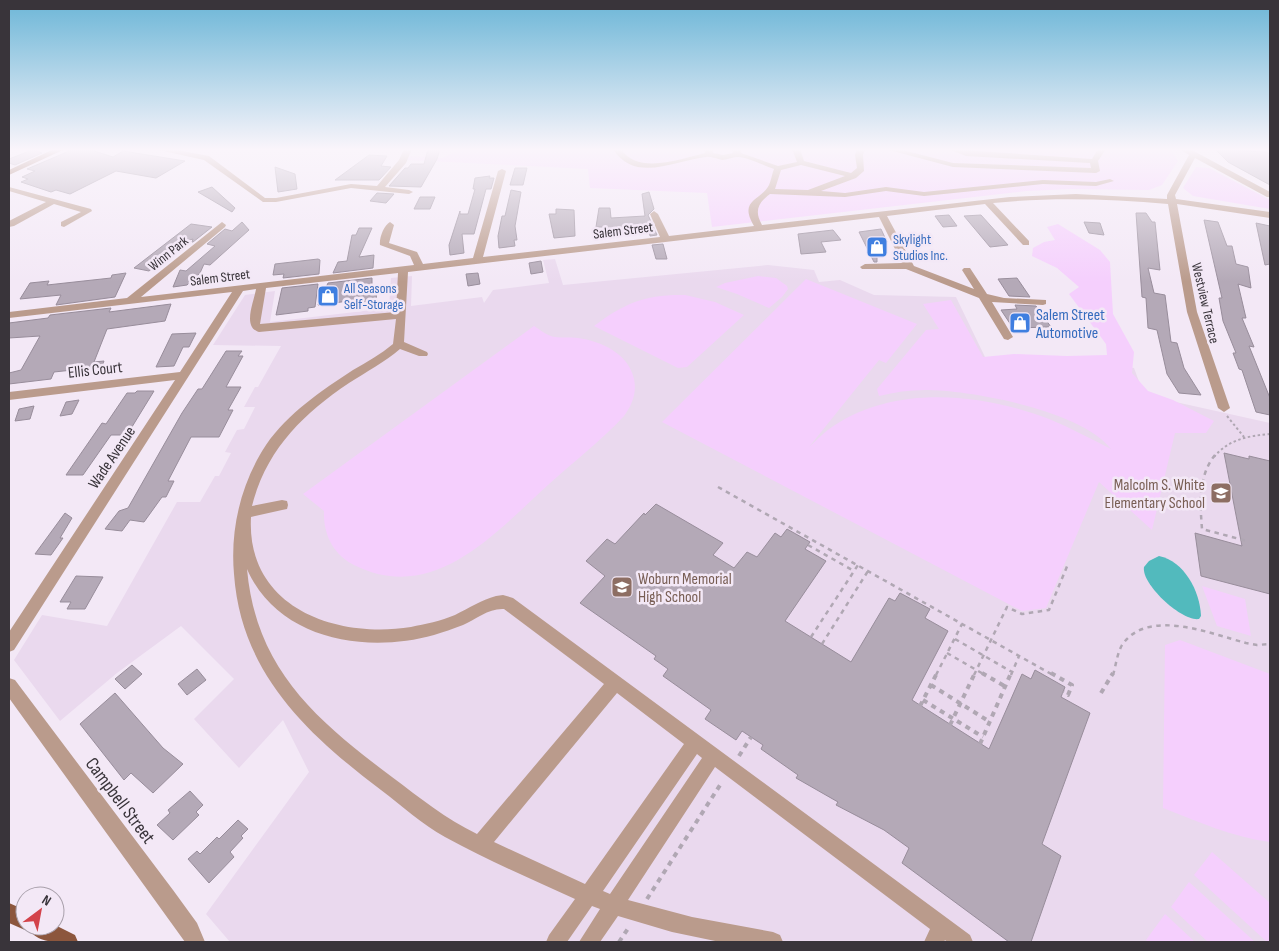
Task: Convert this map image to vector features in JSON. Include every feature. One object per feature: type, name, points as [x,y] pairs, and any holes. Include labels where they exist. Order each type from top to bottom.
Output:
[{"type":"main road","points":[[57,936],[68,942]]},
{"type":"street","points":[[24,193],[88,211],[64,224]]},
{"type":"street","points":[[253,193],[262,200],[276,200],[309,193]]},
{"type":"street","points":[[477,261],[496,193]]},
{"type":"street","points":[[758,228],[752,216],[753,209],[758,199],[766,193]]},
{"type":"street","points":[[801,193],[845,195],[856,193]]},
{"type":"street","points":[[1171,193],[1173,201]]},
{"type":"street","name":"Salem Street","points":[[9,315],[986,201],[1073,196],[1173,201],[1270,215]]},
{"type":"street","points":[[986,201],[1026,243]]},
{"type":"street","name":"Westview Terrace","points":[[1173,201],[1192,312],[1224,408]]},
{"type":"street","points":[[9,224],[54,202]]},
{"type":"street","points":[[654,214],[666,239]]},
{"type":"street","points":[[882,214],[908,266]]},
{"type":"street","points":[[390,225],[384,241],[385,245],[413,253],[419,267]]},
{"type":"street","name":"Winn Park","points":[[130,301],[222,226]]},
{"type":"street","points":[[865,267],[908,266],[983,297],[1004,301],[1043,302]]},
{"type":"street","points":[[403,269],[400,337],[398,344],[390,352],[312,404],[286,428],[270,448],[258,469],[249,492],[241,534],[240,562],[245,603],[258,645],[280,685],[313,722],[351,757],[436,821],[480,845],[614,905],[669,921],[774,942]]},
{"type":"street","points":[[967,270],[1008,337]]},
{"type":"street","points":[[262,286],[254,323],[259,329],[401,315]]},
{"type":"street","name":"Wade Avenue","points":[[9,645],[240,288]]},
{"type":"street","points":[[398,344],[423,354]]},
{"type":"street","name":"Ellis Court","points":[[9,396],[185,375]]},
{"type":"street","points":[[245,513],[282,505]]},
{"type":"street","points":[[245,513],[247,548],[259,578],[279,603],[304,620],[344,633],[391,636],[439,627],[503,600],[731,769],[938,934],[964,942]]},
{"type":"street","points":[[480,845],[616,683]]},
{"type":"street","name":"Campbell Street","points":[[9,685],[190,930],[195,942]]},
{"type":"street","points":[[556,942],[695,742]]},
{"type":"street","points":[[589,942],[713,756]]},
{"type":"path","points":[[1224,408],[1234,427],[1244,437]]},
{"type":"path","points":[[1247,542],[1202,529],[1202,489],[1206,468],[1222,446],[1244,437],[1270,434]]},
{"type":"path","points":[[718,487],[1072,685],[1068,695],[1063,692]]},
{"type":"path","points":[[808,545],[854,571]]},
{"type":"path","points":[[950,725],[1007,607],[1022,614],[1049,610],[1068,564]]},
{"type":"path","points":[[811,637],[858,565]]},
{"type":"path","points":[[822,644],[868,571]]},
{"type":"path","points":[[920,706],[962,624]]},
{"type":"path","points":[[1100,693],[1110,680],[1123,644],[1144,627],[1155,625],[1178,626],[1246,643],[1270,644]]},
{"type":"path","points":[[955,639],[1012,672]]},
{"type":"path","points":[[947,653],[1006,687]]},
{"type":"path","points":[[980,744],[1019,656]]},
{"type":"path","points":[[931,685],[990,722]]},
{"type":"path","points":[[923,700],[983,737]]},
{"type":"path","points":[[619,942],[751,737]]},
{"type":"shaded area","points":[[707,193],[1005,193],[712,227]]},
{"type":"shaded area","points":[[1190,193],[1257,193],[1270,200],[1270,209],[1193,196]]},
{"type":"shaded area","points":[[1058,224],[1100,250],[1110,262],[1113,314],[1134,352],[1132,373],[1148,391],[1173,400],[1214,421],[1206,433],[1175,433],[1152,530],[1099,482],[1046,608],[1022,611],[662,422],[806,279],[917,324],[886,363],[879,360],[809,447],[831,427],[860,412],[886,403],[913,398],[941,397],[969,399],[1023,410],[1057,422],[1111,449],[1097,436],[1076,424],[1025,405],[945,391],[913,390],[879,396],[877,389],[926,330],[939,329],[923,304],[951,300],[983,357],[1014,354],[1107,355],[1106,344],[1069,294],[1079,287],[1057,268],[1032,256],[1033,248],[1044,242],[1055,240],[1047,227]]},
{"type":"shaded area","name":"Woburn Memorial High School","points":[[555,259],[563,285],[768,265],[814,270],[819,282],[840,280],[874,295],[956,297],[985,357],[1061,357],[1134,368],[1144,395],[1270,423],[1270,942],[230,942],[206,914],[309,772],[283,720],[239,768],[194,719],[234,679],[181,626],[117,673],[60,721],[14,660],[42,615],[107,626],[177,502],[200,502],[215,476],[219,476],[231,453],[225,452],[237,430],[244,429],[255,407],[244,407],[255,387],[258,387],[281,346],[213,345],[245,295],[275,291],[270,322],[389,308],[391,278],[412,276],[411,306],[482,297],[484,303],[493,290],[549,283],[543,260]]},
{"type":"shaded area","points":[[758,276],[776,278],[787,286],[788,289],[782,297],[769,308],[716,287],[725,283]]},
{"type":"shaded area","points":[[685,295],[715,302],[744,315],[687,367],[678,368],[594,326],[616,311],[647,298]]},
{"type":"shaded area","points":[[534,326],[552,336],[578,338],[596,342],[613,350],[626,362],[634,379],[635,389],[633,399],[624,416],[507,523],[462,557],[438,569],[412,576],[385,575],[348,562],[331,544],[325,528],[324,511],[303,494]]},
{"type":"shaded area","points":[[1202,586],[1245,599],[1251,636],[1217,626]]},
{"type":"shaded area","points":[[1180,640],[1270,674],[1270,842],[1229,833],[1163,808],[1165,645]]},
{"type":"shaded area","points":[[1212,852],[1270,903],[1270,942],[1267,942],[1194,875]]},
{"type":"shaded area","points":[[1189,882],[1255,942],[1208,942],[1171,907]]},
{"type":"shaded area","points":[[1165,914],[1195,942],[1148,942],[1146,940]]},
{"type":"water","points":[[1159,556],[1176,564],[1189,579],[1198,597],[1201,616],[1199,619],[1183,615],[1173,608],[1149,583],[1144,567],[1149,561]]},
{"type":"building","points":[[200,193],[219,193],[235,208],[232,212]]},
{"type":"building","points":[[377,193],[394,194],[386,203],[370,201]]},
{"type":"building","points":[[474,193],[485,193],[474,234],[462,234],[464,253],[450,255],[449,245],[460,211],[460,214],[468,214]]},
{"type":"building","points":[[510,193],[521,193],[515,226],[517,240],[514,240],[515,246],[499,248],[498,236],[502,216],[505,216]]},
{"type":"building","points":[[649,193],[654,209],[648,215],[657,235],[650,236],[649,230],[619,232],[620,236],[609,237],[603,227],[596,227],[599,208],[610,208],[611,218],[645,216],[642,194]]},
{"type":"building","points":[[420,197],[435,197],[430,209],[414,209]]},
{"type":"building","points":[[556,209],[574,210],[575,236],[554,238],[549,214],[556,214]]},
{"type":"building","points":[[1136,213],[1146,213],[1152,222],[1155,222],[1160,270],[1148,268],[1154,293],[1165,295],[1171,342],[1177,343],[1184,368],[1201,395],[1179,393],[1167,374],[1157,330],[1148,328],[1146,298],[1142,297]]},
{"type":"building","points":[[949,215],[957,226],[943,227],[935,216]]},
{"type":"building","points":[[981,215],[1008,245],[990,247],[964,216]]},
{"type":"building","points":[[1204,220],[1218,222],[1227,246],[1232,246],[1236,264],[1248,267],[1251,288],[1238,284],[1246,318],[1242,318],[1254,347],[1249,346],[1270,398],[1270,415],[1256,412],[1242,370],[1239,369],[1233,353],[1236,353],[1223,321],[1219,298],[1222,298]]},
{"type":"building","points":[[242,222],[249,230],[210,265],[204,264],[200,273],[187,285],[173,287],[180,270],[186,271],[215,246],[207,244],[225,229],[232,231]]},
{"type":"building","points":[[1084,222],[1100,223],[1104,235],[1089,233]]},
{"type":"building","points":[[1256,223],[1270,226],[1270,264],[1265,265]]},
{"type":"building","points":[[191,224],[212,227],[193,242],[193,239],[186,241],[149,271],[134,268]]},
{"type":"building","points":[[359,228],[372,228],[359,257],[374,255],[373,268],[333,273],[338,262],[347,261],[352,235],[356,235]]},
{"type":"building","points":[[881,229],[887,242],[877,242],[877,262],[874,262],[859,232]]},
{"type":"building","points":[[833,230],[841,240],[821,242],[826,252],[801,254],[798,234]]},
{"type":"building","points":[[663,244],[667,259],[656,259],[652,245]]},
{"type":"building","points":[[320,260],[319,274],[283,278],[284,274],[273,275],[275,264]]},
{"type":"building","points":[[541,261],[543,272],[531,274],[529,263]]},
{"type":"building","points":[[126,273],[115,297],[56,305],[61,295],[20,299],[30,283],[49,281],[47,285],[111,278],[112,275]]},
{"type":"building","points":[[478,273],[480,284],[468,286],[466,274]]},
{"type":"building","points":[[372,278],[372,289],[377,289],[376,300],[364,302],[364,299],[318,305],[328,283]]},
{"type":"building","points":[[1017,278],[1030,297],[1009,296],[998,279]]},
{"type":"building","points":[[318,284],[315,307],[308,308],[308,311],[276,315],[282,288]]},
{"type":"building","points":[[171,304],[165,321],[107,329],[94,362],[104,361],[99,373],[79,376],[82,369],[54,372],[51,379],[9,384],[9,373],[21,370],[40,336],[9,338],[9,323],[48,318],[50,315],[111,308],[109,312]]},
{"type":"building","name":"Salem Street Automotive","points":[[1015,305],[1036,306],[1051,327],[1013,328],[1001,310],[1017,309]]},
{"type":"building","points":[[196,333],[189,347],[183,347],[174,366],[156,367],[172,334]]},
{"type":"building","points":[[226,351],[242,351],[238,356],[243,356],[226,387],[241,387],[228,410],[233,410],[219,437],[191,437],[168,481],[174,481],[166,497],[162,497],[144,522],[130,520],[122,531],[105,529],[119,511],[128,508],[182,413],[198,389],[202,389]]},
{"type":"building","points":[[137,391],[154,391],[127,435],[111,435],[83,475],[66,475],[102,423],[106,424],[127,393],[135,393]]},
{"type":"building","points":[[79,400],[72,414],[60,416],[66,402]]},
{"type":"building","points":[[34,406],[30,419],[15,421],[19,409]]},
{"type":"building","points":[[1224,453],[1249,459],[1249,456],[1270,461],[1270,594],[1201,576],[1195,533],[1242,546]]},
{"type":"building","name":"Woburn Memorial High School","points":[[656,504],[723,543],[713,555],[734,568],[747,552],[757,557],[775,533],[781,537],[787,529],[810,542],[805,549],[826,561],[785,621],[851,662],[889,598],[895,601],[900,593],[930,609],[925,618],[948,631],[912,700],[989,749],[1022,674],[1031,679],[1035,670],[1065,687],[1061,697],[1090,713],[1042,844],[1061,856],[1031,942],[1009,942],[902,863],[909,848],[884,830],[836,805],[838,802],[796,778],[798,775],[761,749],[763,745],[742,731],[736,740],[705,719],[711,710],[663,676],[668,669],[654,659],[656,656],[580,603],[605,576],[586,561],[607,539],[615,544],[644,513],[645,515]]},
{"type":"building","points":[[65,513],[72,518],[60,538],[63,538],[51,555],[35,554]]},
{"type":"building","points":[[76,576],[103,577],[85,609],[67,609],[71,602],[60,602]]},
{"type":"building","points":[[132,665],[142,674],[125,689],[115,679]]},
{"type":"building","points":[[197,669],[206,680],[187,695],[178,684]]},
{"type":"building","points":[[115,693],[163,748],[183,764],[153,793],[131,773],[124,780],[80,724]]},
{"type":"building","points":[[190,791],[203,805],[196,812],[199,815],[173,840],[157,825],[170,813],[168,810]]},
{"type":"building","points":[[238,820],[248,829],[241,836],[243,838],[230,852],[234,857],[209,883],[188,859],[197,851],[200,854]]},
{"type":"place","name":"Skylight Studios Inc.","points":[[877,247]]},
{"type":"place","name":"All Seasons Self-Storage","points":[[328,296]]},
{"type":"place","name":"Salem Street Automotive","points":[[1020,323]]},
{"type":"place","name":"Malcolm S. White Elementary School","points":[[1221,493]]},
{"type":"place","name":"Woburn Memorial High School","points":[[622,587]]}]
